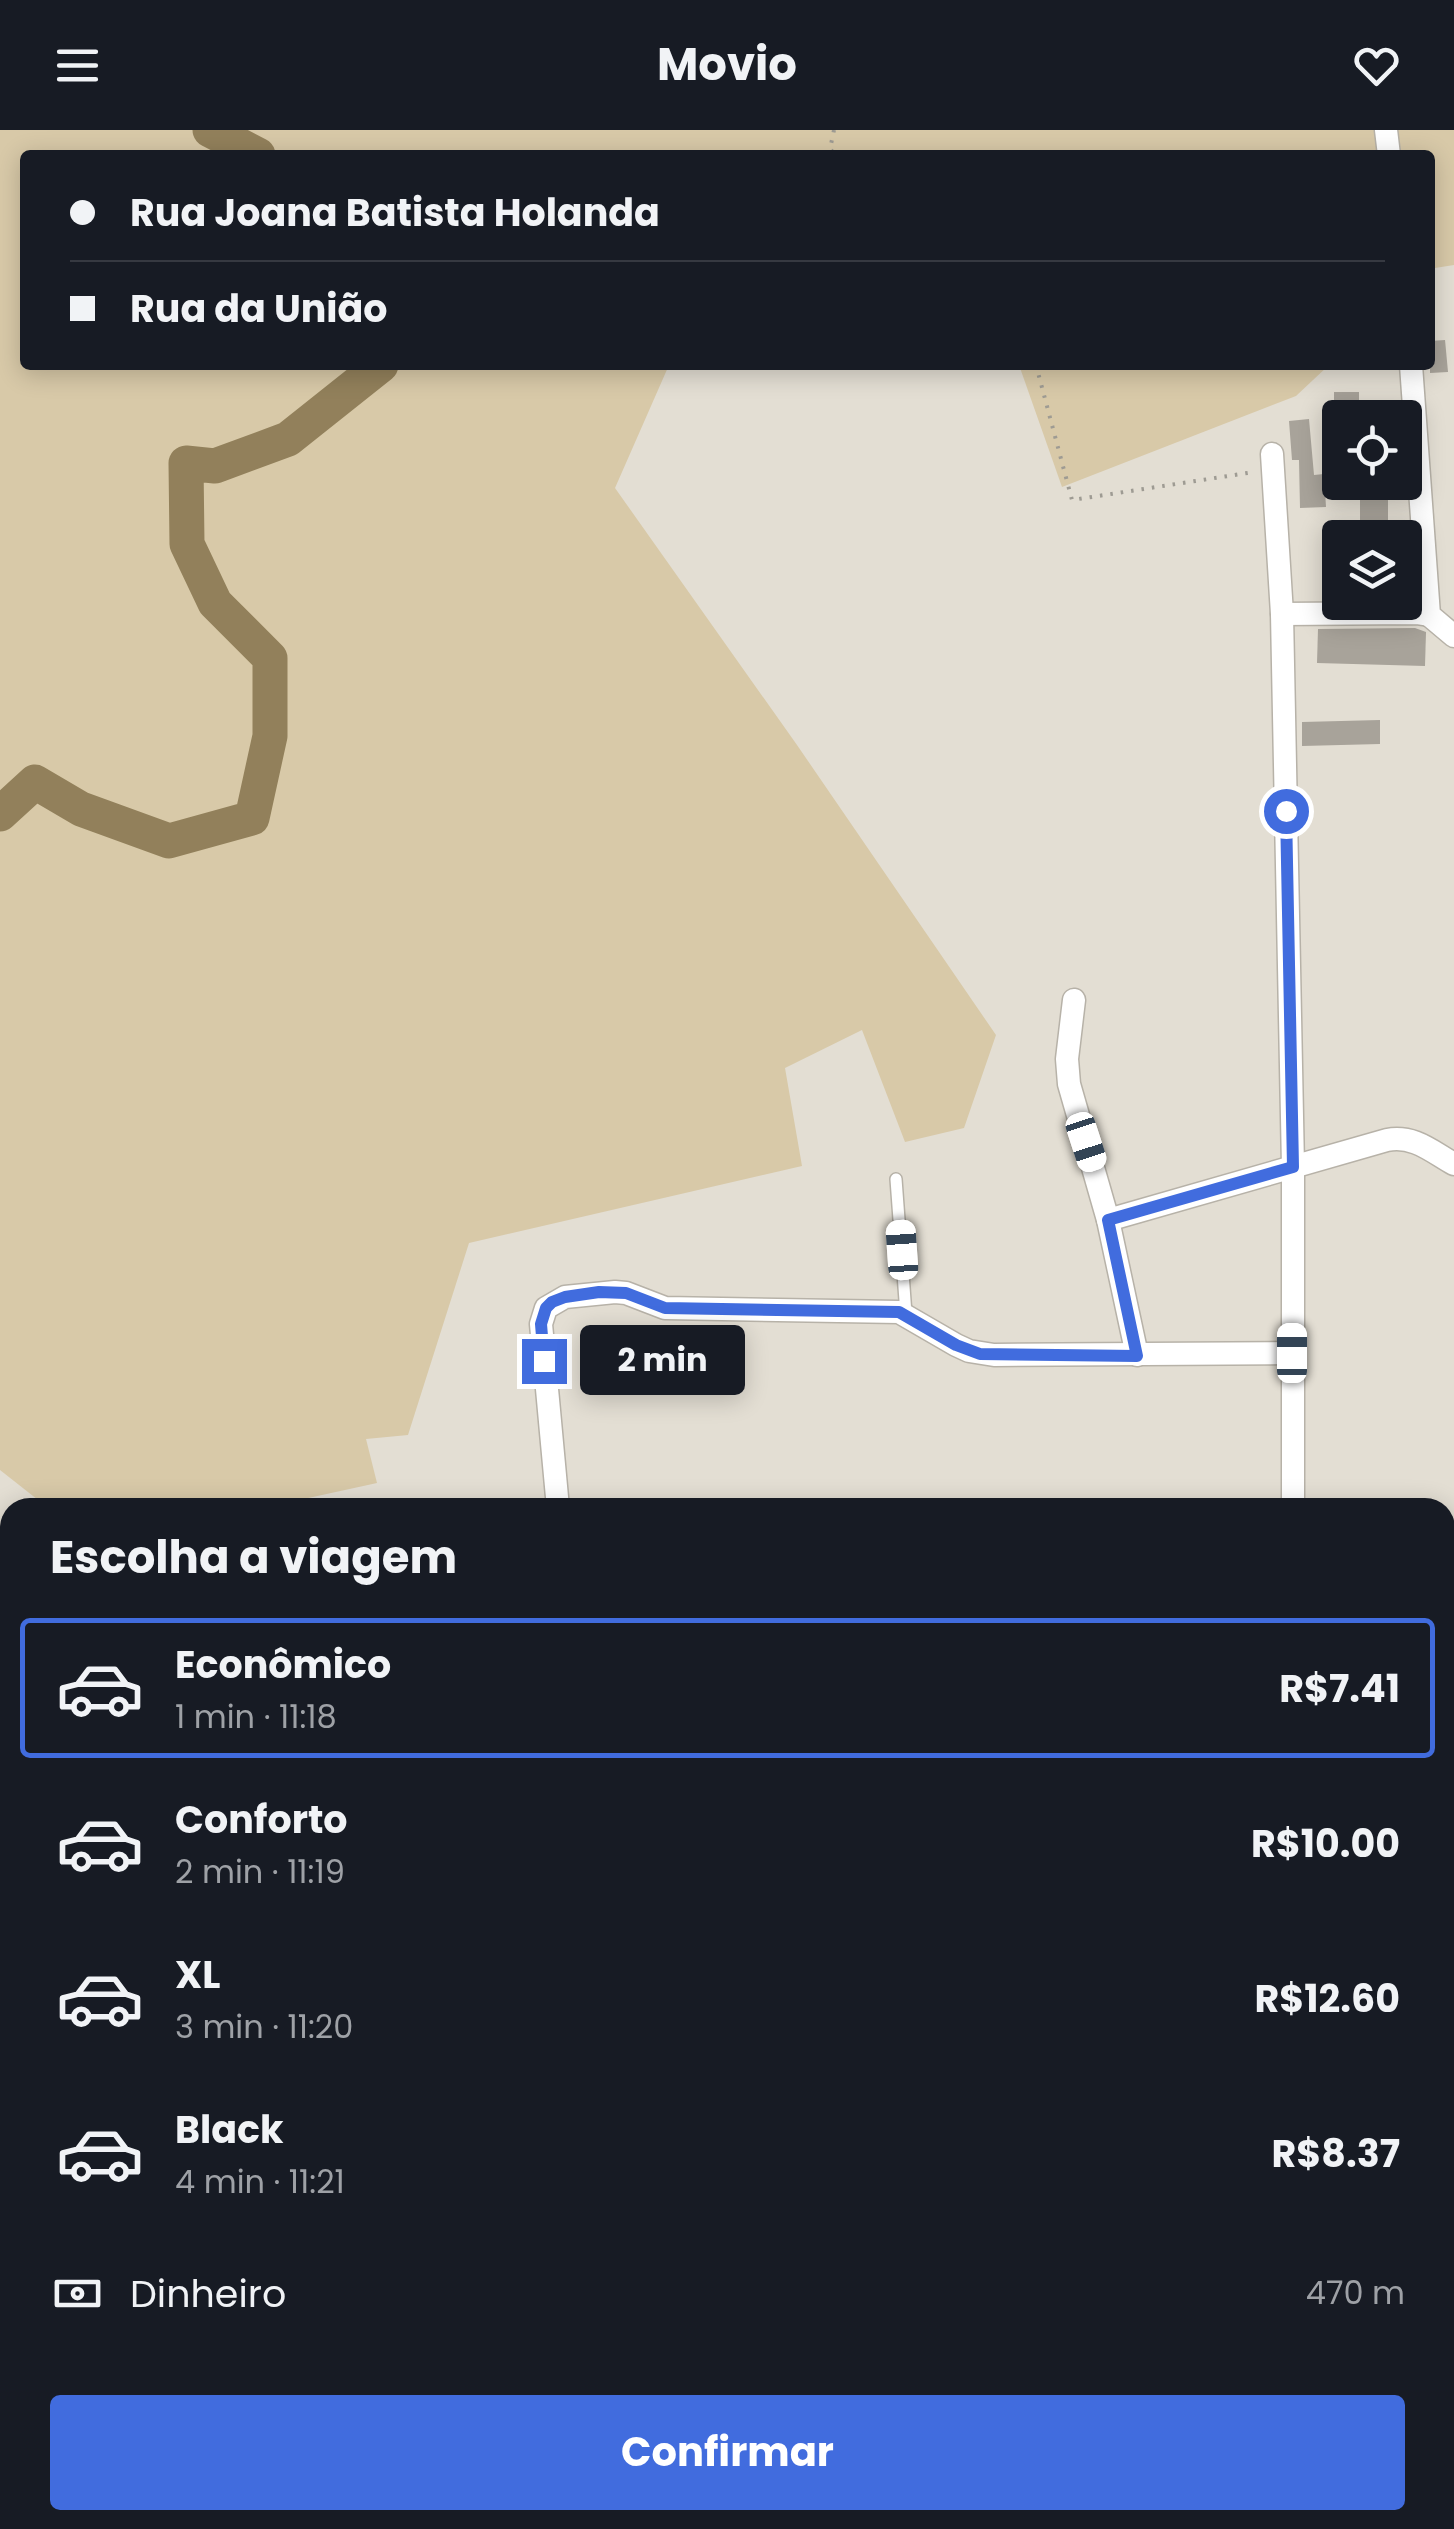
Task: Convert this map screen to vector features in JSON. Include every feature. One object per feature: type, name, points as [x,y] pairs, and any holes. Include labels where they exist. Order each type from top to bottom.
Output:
[{"type":"street","points":[[1410,370],[1429,615]]},
{"type":"street","points":[[1273,462],[1282,614],[1293,1167],[1293,1498]]},
{"type":"street","points":[[1282,614],[1416,613],[1429,615],[1454,636]]},
{"type":"street","points":[[1074,1000],[1068,1084],[1108,1220],[1137,1356]]},
{"type":"street","points":[[1108,1220],[1397,1138],[1418,1142],[1454,1164]]},
{"type":"street","points":[[557,1498],[541,1324],[546,1308],[565,1297],[615,1292],[665,1308],[896,1312],[980,1354],[1292,1353]]},
{"type":"lane","points":[[896,1179],[906,1314]]},
{"type":"path","points":[[1037,370],[1072,500],[1273,462]]},
{"type":"shaded area","points":[[0,130],[1454,130],[1454,265],[1435,268],[1435,150],[20,150],[20,370],[667,370],[615,488],[996,1035],[964,1128],[905,1142],[862,1030],[785,1068],[802,1166],[469,1243],[408,1435],[366,1439],[377,1483],[308,1498],[36,1498],[0,1470]]},
{"type":"shaded area","points":[[1021,370],[1324,370],[1296,396],[1062,487]]},
{"type":"building","points":[[1445,340],[1448,372],[1430,373],[1435,370],[1435,341]]},
{"type":"building","points":[[1334,392],[1359,392],[1359,400],[1334,400]]},
{"type":"building","points":[[1309,419],[1314,475],[1322,474],[1322,500],[1326,500],[1326,507],[1300,508],[1299,460],[1292,460],[1289,421]]},
{"type":"building","points":[[1360,500],[1388,500],[1388,520],[1360,520]]},
{"type":"building","points":[[1415,628],[1426,632],[1425,666],[1317,663],[1318,629]]},
{"type":"building","points":[[1380,720],[1380,744],[1302,746],[1302,722]]},
{"type":"waterway","points":[[210,130],[248,150]]},
{"type":"waterway","points":[[0,814],[35,782],[81,809],[169,841],[252,818],[270,736],[270,658],[215,603],[187,544],[186,463],[215,466],[288,439],[375,370]]},
{"type":"route","points":[[544,1361],[542,1316],[552,1302],[583,1294],[615,1292],[665,1308],[899,1312],[956,1345],[980,1354],[1137,1356],[1108,1220],[1293,1167],[1286,811]]}]
